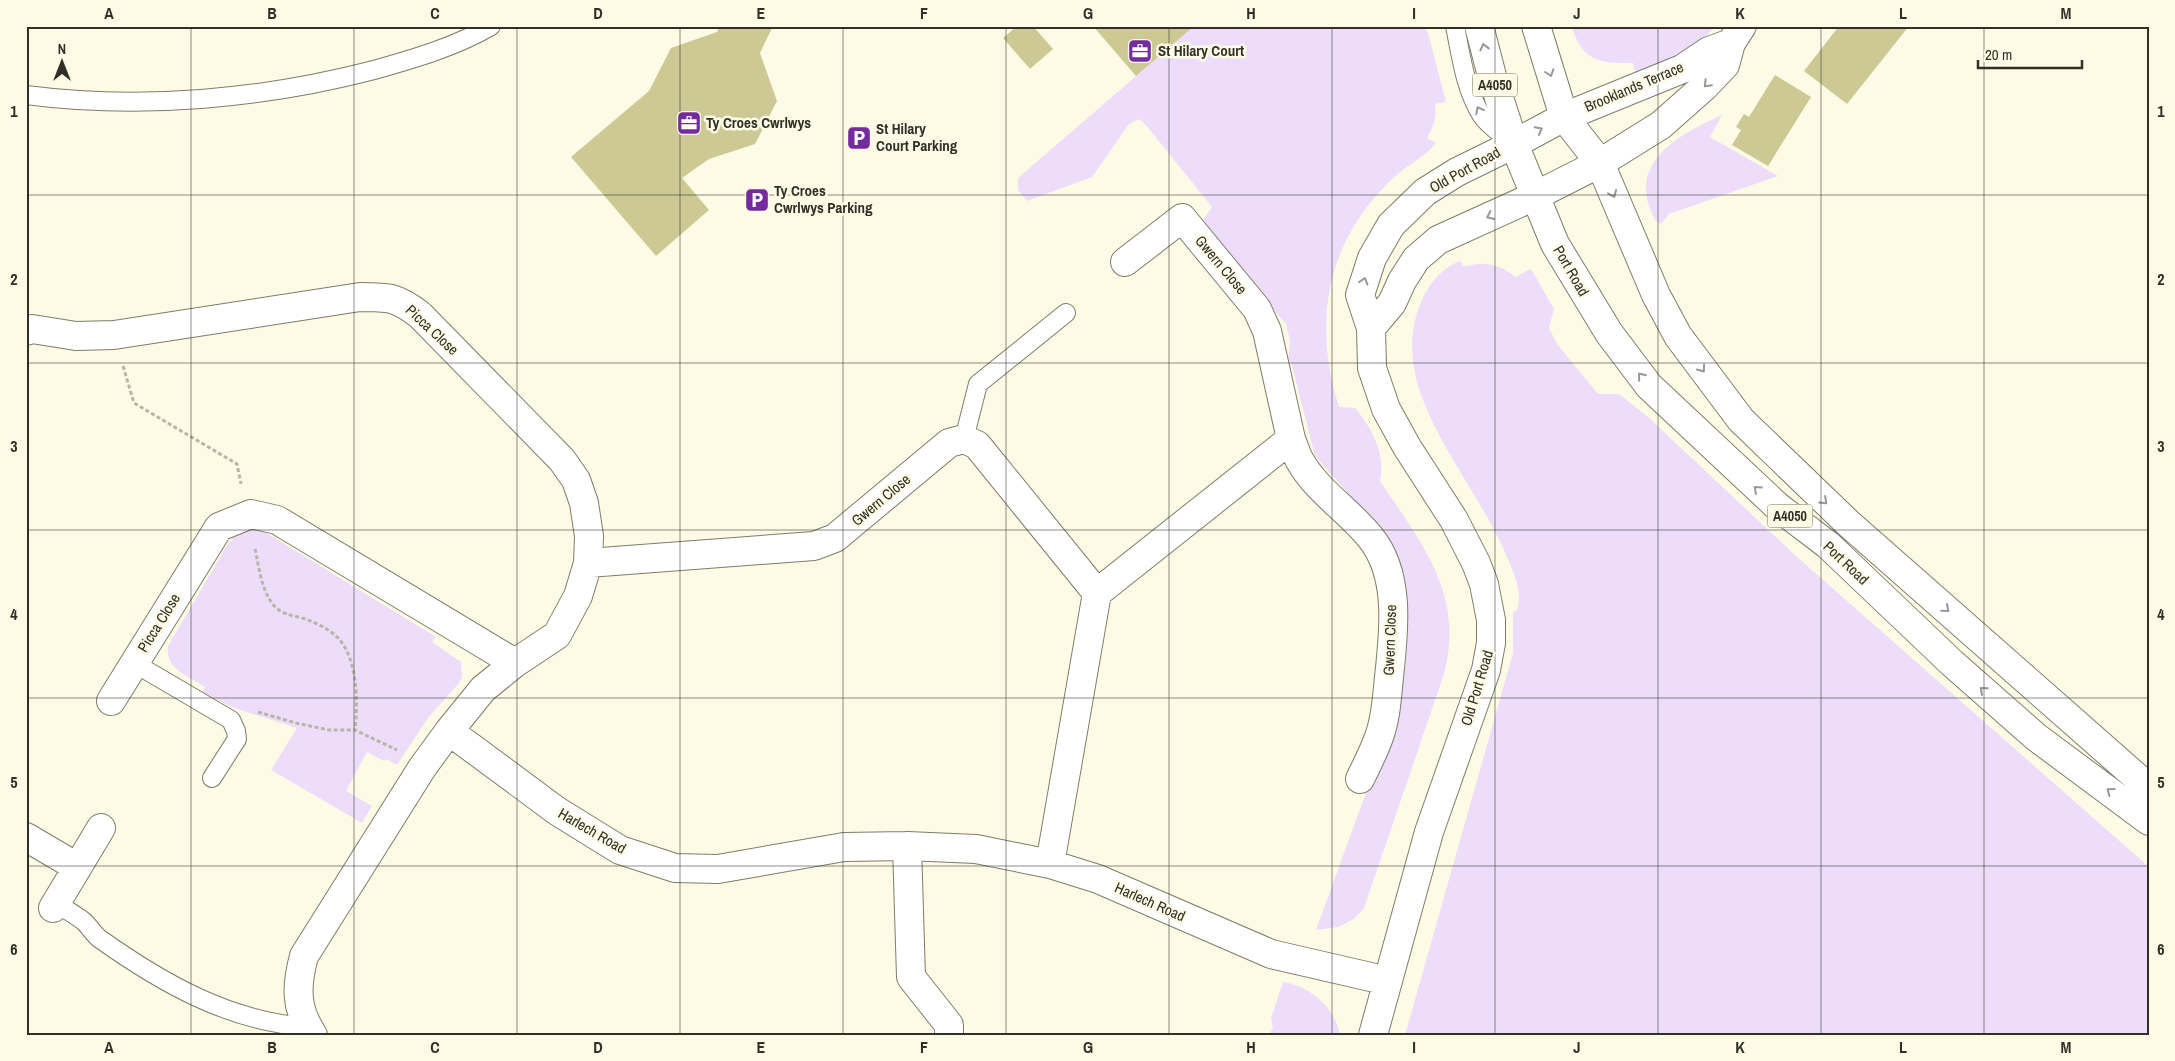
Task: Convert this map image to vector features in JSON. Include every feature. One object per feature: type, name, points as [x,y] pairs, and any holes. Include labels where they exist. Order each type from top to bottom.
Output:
[{"type":"street","name":"Port Road","points":[[1479,26],[1492,76],[1514,144],[1555,244],[1609,334],[1649,386],[1727,461],[1777,506],[1828,545],[1980,688],[2036,737],[2149,821]]},
{"type":"street","name":"Port Road","points":[[1536,26],[1564,117],[1600,163],[1656,295],[1678,336],[1741,420],[1848,523],[2149,788]]},
{"type":"street","name":"Brooklands Terrace","points":[[1564,117],[1682,69],[1737,35]]},
{"type":"street","name":"Brooklands Terrace","points":[[1600,163],[1661,125],[1706,86],[1725,64],[1737,35]]},
{"type":"street","points":[[1514,144],[1564,117]]},
{"type":"street","name":"Old Port Road","points":[[1373,1035],[1429,832],[1486,670],[1491,643],[1491,620],[1484,584],[1468,545],[1407,447],[1386,409],[1372,368],[1370,328],[1360,295],[1372,258],[1391,225],[1432,186],[1456,172],[1514,144]]},
{"type":"street","points":[[1370,328],[1392,303],[1402,281],[1416,259],[1438,240],[1535,196],[1600,163]]},
{"type":"street","name":"Gwern Close","points":[[1125,262],[1182,218],[1258,309],[1267,331],[1291,439],[1300,461],[1319,486],[1370,537],[1381,554],[1390,584],[1393,610],[1393,638],[1386,708],[1380,737],[1360,779]]},
{"type":"street","name":"Picca Close","points":[[26,331],[32,329],[76,336],[114,335],[360,297],[386,297],[404,303],[420,315],[562,460],[576,480],[584,503],[589,536],[588,563],[578,596],[557,635],[515,663],[483,689],[449,731],[422,768],[304,956],[298,980],[299,1003],[310,1031]]},
{"type":"street","points":[[964,439],[977,445],[1097,593]]},
{"type":"street","name":"Gwern Close","points":[[588,563],[814,546],[835,538],[948,443],[964,439]]},
{"type":"street","points":[[1050,864],[1097,593],[1291,439]]},
{"type":"street","points":[[248,515],[251,514],[276,520],[515,663]]},
{"type":"street","name":"Picca Close","points":[[111,701],[219,527],[248,515]]},
{"type":"street","name":"Harlech Road","points":[[449,731],[556,811],[596,836],[620,850],[675,868],[718,869],[844,847],[907,846],[976,849],[1050,864],[1098,880],[1271,954],[1388,981]]},
{"type":"street","points":[[54,906],[101,828]]},
{"type":"street","points":[[26,837],[78,867]]},
{"type":"street","points":[[907,846],[911,977],[948,1025],[949,1035]]},
{"type":"lane","points":[[26,95],[141,102],[193,100],[276,90],[343,78],[407,61],[455,43],[491,26]]},
{"type":"lane","points":[[1455,26],[1471,94],[1483,117],[1514,144]]},
{"type":"lane","points":[[964,439],[978,384],[1066,313]]},
{"type":"lane","points":[[134,663],[231,720],[237,739],[212,778]]},
{"type":"lane","points":[[54,906],[82,920],[98,937],[153,974],[194,997],[242,1015],[310,1031]]},
{"type":"path","points":[[114,335],[134,404],[237,464],[262,583],[272,604],[287,615],[305,619],[330,631],[339,640],[346,652],[357,693],[355,730]]},
{"type":"path","points":[[250,710],[321,728],[355,730],[400,752],[422,768]]},
{"type":"shaded area","points":[[1194,26],[1423,26],[1428,33],[1446,102],[1435,104],[1436,113],[1427,138],[1436,143],[1389,182],[1367,206],[1351,232],[1338,259],[1330,287],[1327,316],[1327,346],[1331,376],[1339,407],[1355,408],[1372,433],[1381,461],[1380,481],[1411,526],[1436,571],[1444,594],[1449,619],[1449,645],[1444,674],[1364,908],[1354,919],[1338,927],[1316,930],[1382,749],[1393,742],[1406,661],[1408,623],[1406,592],[1400,571],[1344,495],[1346,491],[1315,456],[1291,362],[1288,362],[1290,341],[1286,324],[1208,233],[1203,220],[1212,207],[1146,125],[1139,119],[1129,124],[1092,177],[1027,201],[1018,190],[1018,178]]},
{"type":"shaded area","points":[[1572,26],[1715,26],[1698,43],[1679,56],[1635,72],[1633,63],[1611,63],[1594,58],[1587,53],[1576,38]]},
{"type":"shaded area","points":[[1722,115],[1710,137],[1778,176],[1669,214],[1661,224],[1655,220],[1646,194],[1647,176],[1653,164],[1672,143],[1697,127]]},
{"type":"shaded area","points":[[1460,261],[1463,266],[1493,265],[1515,277],[1531,269],[1554,309],[1549,328],[1557,344],[1598,394],[1619,394],[1648,417],[1796,556],[2149,867],[2149,1035],[1405,1035],[1513,653],[1513,612],[1517,610],[1519,602],[1516,579],[1504,550],[1488,518],[1436,429],[1416,379],[1412,353],[1414,327],[1422,300],[1437,276]]},
{"type":"shaded area","points":[[249,528],[256,528],[265,532],[436,637],[432,642],[461,662],[462,677],[459,683],[428,718],[397,765],[367,752],[346,791],[372,806],[362,823],[271,770],[297,728],[234,708],[202,692],[205,687],[179,671],[170,661],[168,646],[226,547],[235,535]]},
{"type":"shaded area","points":[[1283,982],[1303,988],[1320,999],[1333,1015],[1340,1035],[1269,1035],[1273,1028],[1271,1018]]},
{"type":"building","name":"Ty Croes Cwrlwys","points":[[720,26],[773,26],[760,53],[777,101],[755,144],[709,159],[682,178],[709,210],[656,256],[571,157],[649,91],[671,48],[717,32]]},
{"type":"building","points":[[1017,26],[1033,26],[1053,49],[1030,69],[1003,38]]},
{"type":"building","name":"St Hilary Court","points":[[1093,26],[1194,26],[1136,76]]},
{"type":"building","points":[[1839,26],[1909,26],[1847,104],[1804,71]]},
{"type":"building","points":[[1775,75],[1811,97],[1768,166],[1732,145],[1741,130],[1736,127],[1744,114],[1749,117]]},
{"type":"place","name":"St Hilary Court","points":[[1140,51]]},
{"type":"place","name":"Ty Croes Cwrlwys","points":[[689,123]]},
{"type":"place","name":"St Hilary Court Parking","points":[[859,138]]},
{"type":"place","name":"Ty Croes Cwrlwys Parking","points":[[757,200]]}]
